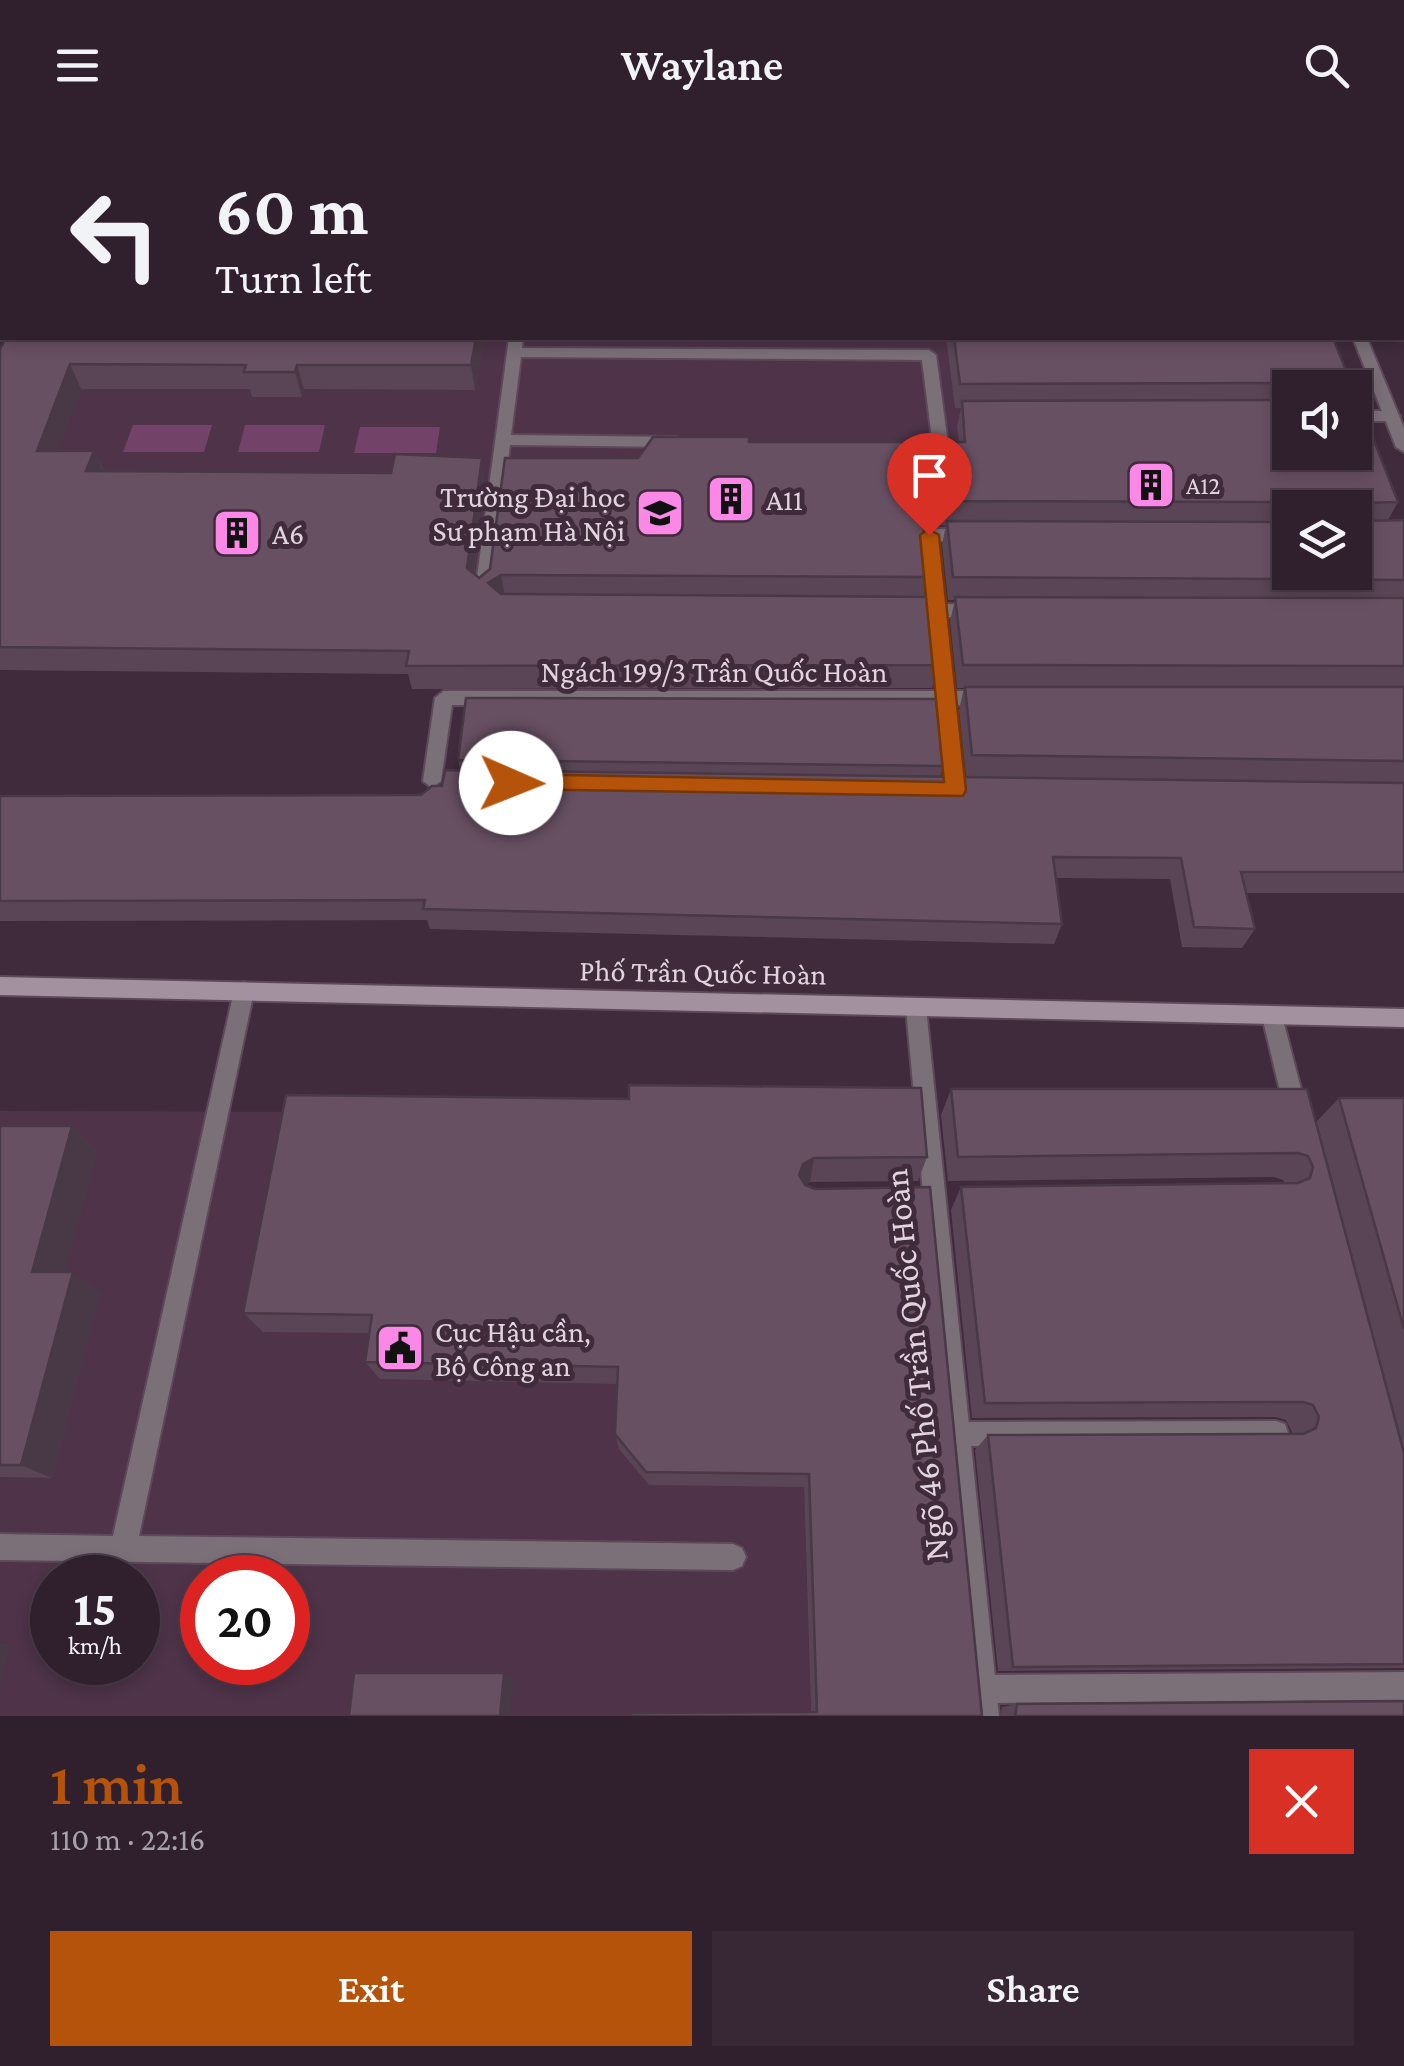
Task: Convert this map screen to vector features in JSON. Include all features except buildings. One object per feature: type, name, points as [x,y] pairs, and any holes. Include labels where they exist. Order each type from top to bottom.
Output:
[{"type":"street","points":[[1361,340],[1396,417],[1404,446]]},
{"type":"street","points":[[482,592],[515,345],[929,356],[940,444],[900,444]]},
{"type":"street","points":[[937,417],[956,417]]},
{"type":"street","points":[[502,440],[701,442]]},
{"type":"street","points":[[956,790],[929,535],[986,535]]},
{"type":"street","points":[[879,610],[996,611]]},
{"type":"street","name":"Ngách 199/3 Trần Quốc Hoàn","points":[[427,805],[442,781],[444,698],[1007,698]]},
{"type":"street","name":"Phố Trần Quốc Hoàn","points":[[0,986],[1404,1018]]},
{"type":"street","points":[[123,1549],[244,991]]},
{"type":"street","name":"Ngõ 46 Phố Trần Quốc Hoàn","points":[[916,1008],[984,1702]]},
{"type":"street","points":[[1272,1016],[1304,1142]]},
{"type":"street","points":[[957,1434],[1276,1433]]},
{"type":"street","points":[[0,1547],[733,1557]]},
{"type":"street","points":[[984,1702],[1404,1686]]},
{"type":"shaded area","name":"Trường Đại học Sư phạm Hà Nội","points":[[101,340],[1312,340],[1298,370],[1272,370],[1272,470],[1355,470],[1355,490],[1272,490],[1272,529],[889,527],[478,605],[467,690],[412,689],[414,674],[0,670],[0,586]]},
{"type":"shaded area","points":[[133,425],[212,425],[204,452],[123,452]]},
{"type":"shaded area","points":[[245,425],[325,425],[319,452],[238,452]]},
{"type":"shaded area","points":[[360,427],[440,427],[436,453],[354,453]]},
{"type":"shaded area","name":"Cục Hậu cần, Bộ Công an","points":[[0,1111],[793,1113],[811,1716],[0,1716]]},
{"type":"place","name":"A12","points":[[1151,485]]},
{"type":"place","name":"A11","points":[[731,499]]},
{"type":"place","name":"Trường Đại học Sư phạm Hà Nội","points":[[660,513]]},
{"type":"place","name":"A6","points":[[237,533]]},
{"type":"place","name":"Cục Hậu cần, Bộ Công an","points":[[400,1348]]},
{"type":"route","points":[[511,783],[956,790],[929,535]]}]
